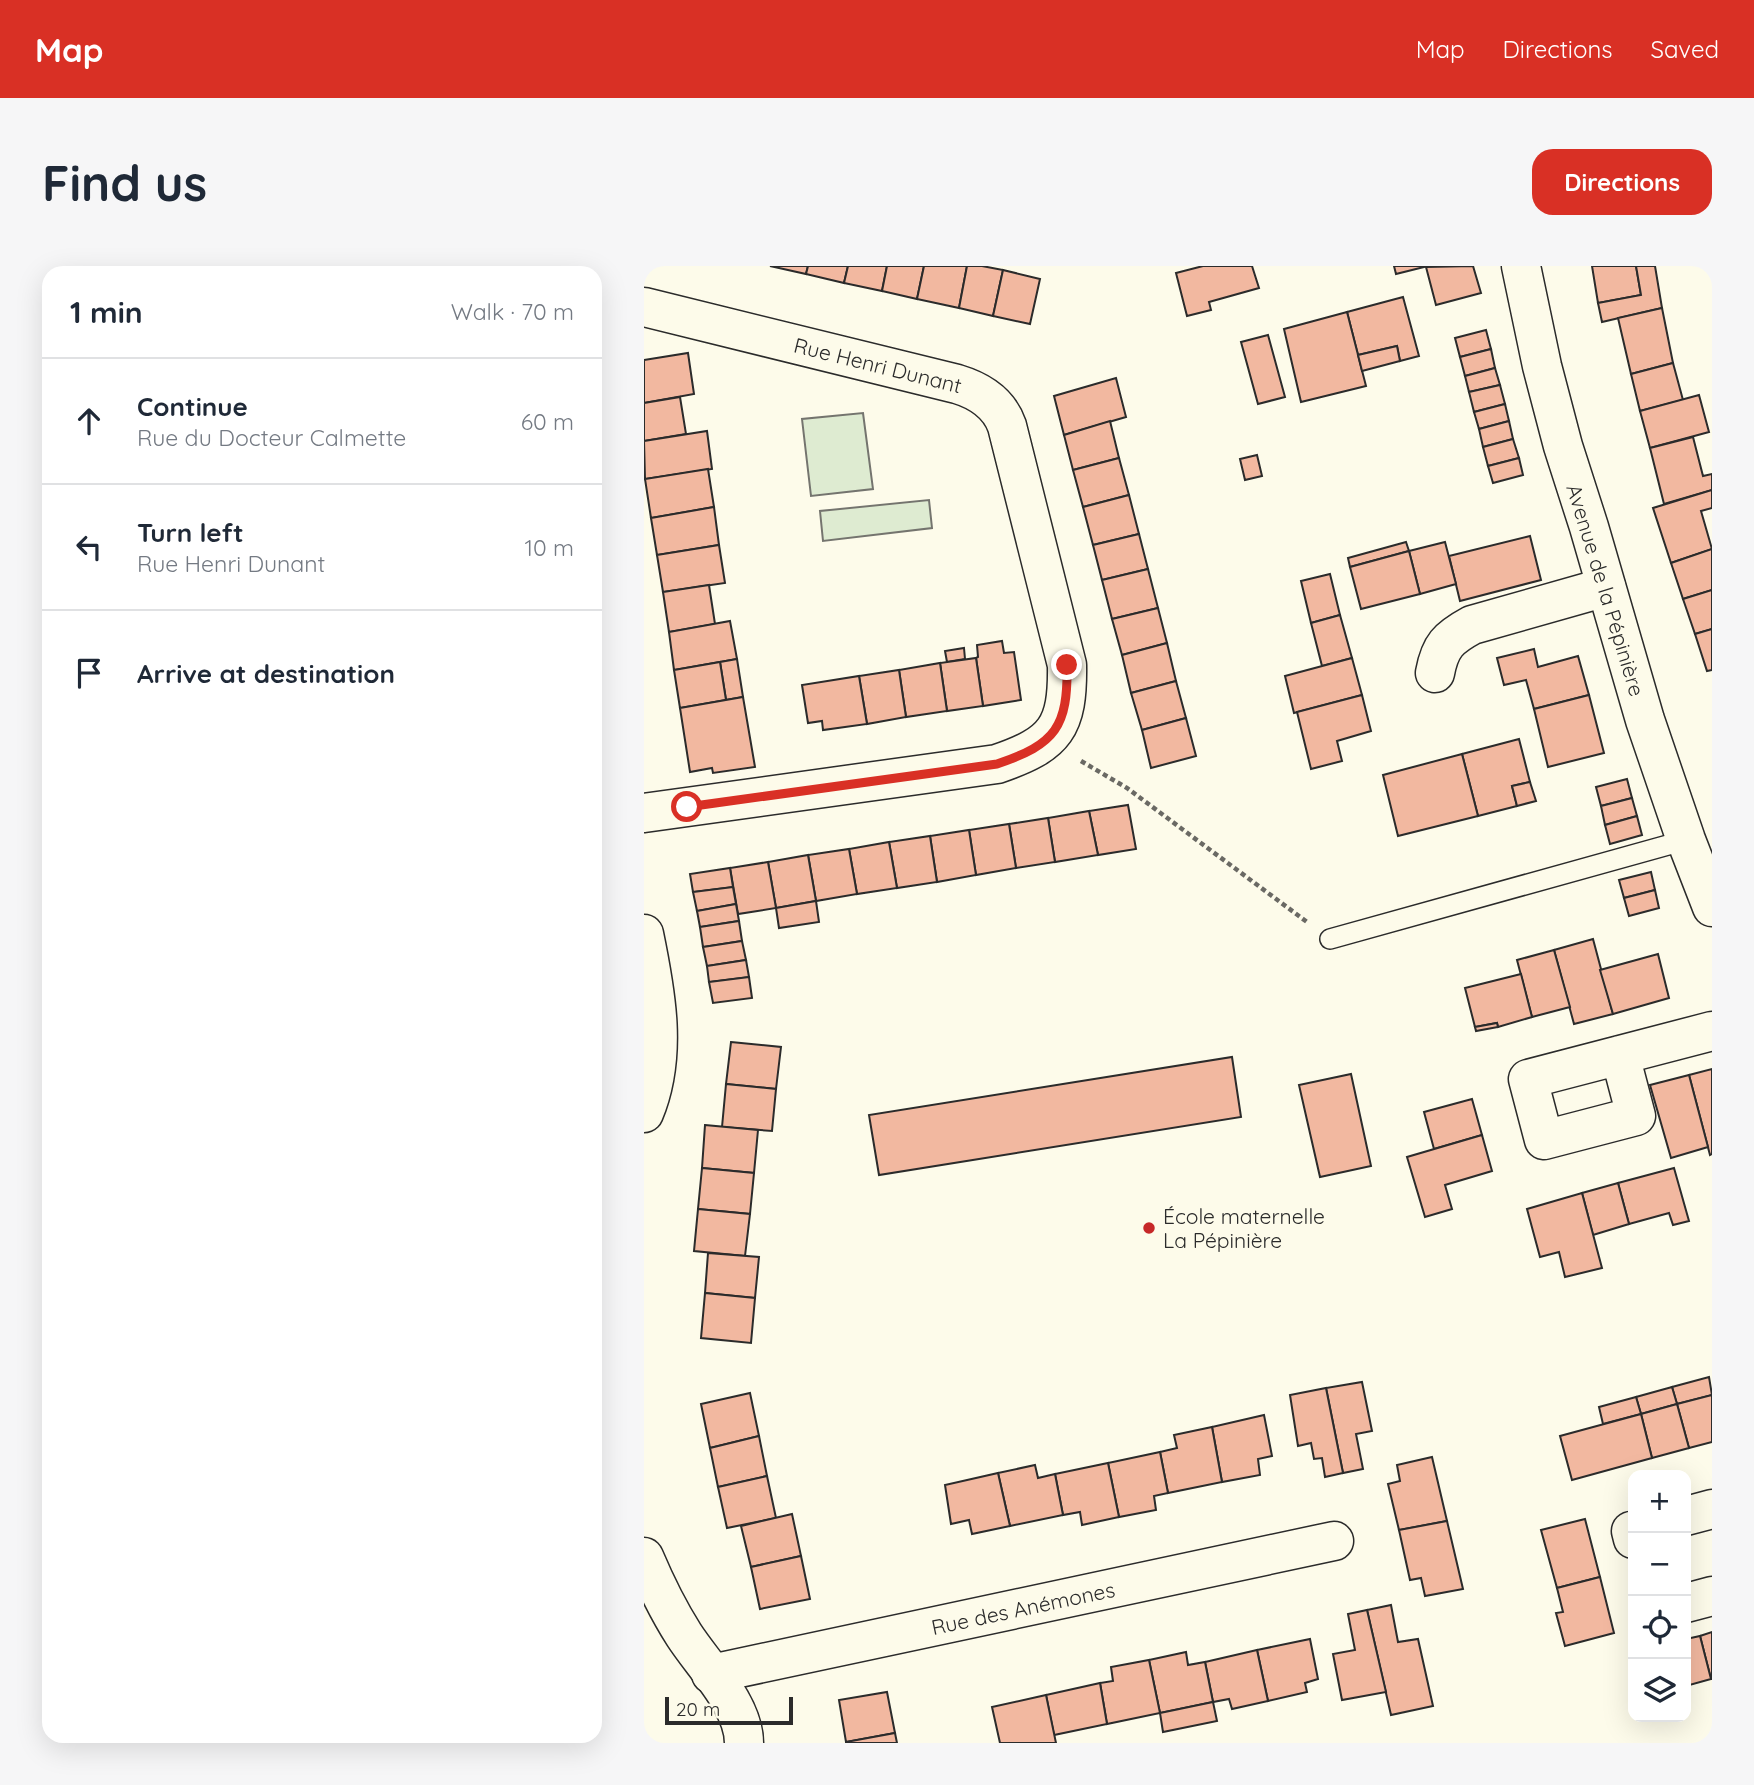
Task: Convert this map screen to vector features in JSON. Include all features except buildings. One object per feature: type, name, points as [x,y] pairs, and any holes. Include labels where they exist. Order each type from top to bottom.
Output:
[{"type":"street","name":"Avenue de la Pépinière","points":[[1521,266],[1549,392],[1645,720],[1712,907]]},
{"type":"street","name":"Rue Henri Dunant","points":[[644,307],[957,384],[969,388],[998,408],[1007,426],[1067,665],[1068,696],[1055,730]]},
{"type":"street","points":[[1435,673],[1439,652],[1454,635],[1472,625],[1606,587]]},
{"type":"street","points":[[644,813],[997,764],[1022,756],[1055,730]]},
{"type":"street","points":[[644,934],[658,1029],[654,1080],[644,1113]]},
{"type":"street","points":[[1620,1055],[1712,1031]]},
{"type":"street","points":[[1691,1515],[1712,1509]]},
{"type":"street","name":"Rue des Anémones","points":[[711,1674],[1334,1541]]},
{"type":"street","points":[[644,1557],[682,1632],[738,1715],[744,1743]]},
{"type":"street","points":[[1691,1602],[1712,1596]]},
{"type":"lane","points":[[1330,939],[1686,840]]},
{"type":"path","points":[[1055,730],[1127,788],[1330,939]]},
{"type":"green space","points":[[863,413],[873,489],[811,496],[802,419]]},
{"type":"green space","points":[[929,500],[932,528],[823,541],[820,511]]},
{"type":"place","name":"École maternelle La Pépinière","points":[[1149,1228]]},
{"type":"route","points":[[687,807],[997,764],[1022,756],[1047,741],[1062,719],[1068,696],[1067,665]]}]
